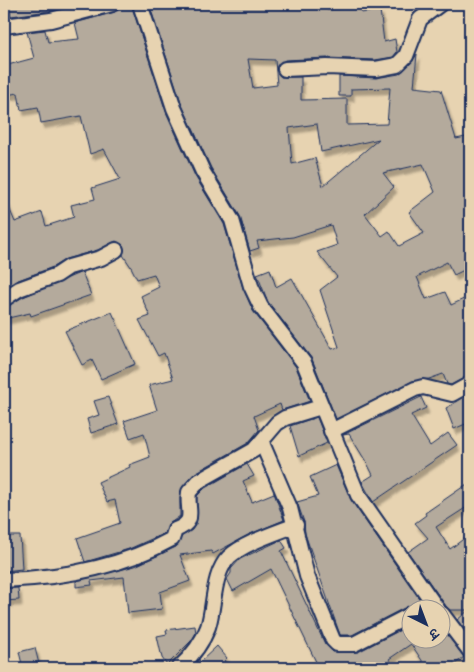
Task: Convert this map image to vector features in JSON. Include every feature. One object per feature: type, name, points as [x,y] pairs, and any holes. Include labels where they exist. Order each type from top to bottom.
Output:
[{"type":"street","points":[[4,26],[51,20],[112,4]]},
{"type":"street","points":[[140,4],[174,108],[203,172],[232,220],[251,286],[271,322],[304,363],[358,495],[431,600]]},
{"type":"street","points":[[285,69],[327,67],[376,69],[397,65],[406,56],[420,19],[440,4]]},
{"type":"street","points":[[4,299],[19,289],[56,275],[69,267],[102,258],[116,250]]},
{"type":"street","points":[[331,431],[415,389],[423,387],[452,394],[470,384]]},
{"type":"street","points":[[4,580],[97,569],[160,546],[172,539],[175,530],[186,526],[190,520],[188,499],[193,486],[262,443],[277,423],[285,418],[321,407]]},
{"type":"street","points":[[262,443],[296,525],[314,596],[329,632],[338,644],[354,644],[402,619]]},
{"type":"street","points":[[179,668],[201,642],[208,626],[220,573],[229,557],[256,542],[296,525]]},
{"type":"street","points":[[452,627],[470,651]]},
{"type":"building","points":[[8,4],[78,4],[49,11],[11,16]]},
{"type":"building","points":[[121,4],[131,4],[166,112],[195,176],[224,224],[243,288],[253,311],[296,367],[310,401],[282,410],[280,404],[254,416],[259,430],[248,443],[195,473],[183,486],[180,498],[180,516],[169,524],[165,533],[129,549],[85,562],[77,538],[120,523],[115,500],[107,502],[98,482],[130,467],[129,465],[150,457],[144,433],[130,438],[124,421],[157,410],[149,385],[173,379],[164,353],[158,356],[139,320],[150,316],[141,296],[159,287],[154,274],[137,279],[123,255],[123,245],[116,241],[98,250],[66,259],[53,267],[16,281],[4,289],[4,196],[15,222],[42,212],[46,226],[74,217],[71,205],[95,199],[92,188],[120,179],[104,149],[90,154],[81,116],[41,123],[38,107],[21,110],[18,93],[6,95],[4,66],[34,58],[27,32],[45,30],[48,42],[79,39],[75,23],[115,12]]},
{"type":"building","points":[[149,4],[326,4],[327,10],[360,7],[361,13],[380,10],[384,42],[395,39],[397,52],[393,57],[375,60],[327,58],[285,60],[278,65],[276,70],[281,77],[301,77],[301,100],[347,99],[347,125],[387,124],[390,88],[351,89],[351,96],[339,96],[339,76],[376,78],[399,74],[412,62],[417,54],[414,87],[441,90],[456,139],[470,136],[470,267],[454,275],[447,262],[417,277],[426,299],[445,292],[451,305],[470,296],[470,375],[451,385],[447,384],[443,374],[429,379],[413,381],[336,419],[312,359],[268,302],[257,274],[270,269],[276,287],[292,278],[332,349],[339,347],[320,290],[337,277],[317,252],[337,245],[331,225],[293,237],[257,241],[259,248],[250,251],[240,216],[211,168],[182,105]],"holes":[[[248,59],[275,60],[277,85],[253,88]],[[317,124],[321,152],[379,139],[323,186],[315,158],[292,164],[289,128]],[[423,164],[435,192],[409,212],[424,233],[399,246],[389,231],[382,236],[365,214],[394,187],[383,173]]]},
{"type":"building","points":[[82,272],[91,295],[31,316],[30,313],[4,319],[4,308],[23,297]]},
{"type":"building","points":[[112,312],[135,364],[101,379],[92,360],[82,365],[65,331]]},
{"type":"building","points":[[470,394],[470,422],[454,429],[446,408]]},
{"type":"building","points":[[108,397],[118,424],[91,433],[87,419],[99,415],[94,401]]},
{"type":"building","points":[[421,397],[426,408],[411,415],[430,446],[448,433],[457,445],[373,502],[362,482],[373,475],[349,434],[343,435]]},
{"type":"building","points":[[317,417],[327,443],[299,456],[290,426]]},
{"type":"building","points":[[247,464],[254,476],[243,481],[252,502],[274,493],[284,520],[248,535],[213,554],[211,551],[180,555],[190,581],[160,592],[162,609],[128,613],[124,577],[91,581],[92,585],[76,587],[76,581],[135,566],[176,547],[182,536],[192,530],[196,523],[197,496],[205,488]]},
{"type":"building","points":[[336,465],[351,500],[420,600],[402,600],[402,609],[352,635],[340,635],[305,534],[304,522],[297,502],[318,496],[310,477]]},
{"type":"building","points":[[470,482],[470,505],[436,527],[450,549],[470,534],[470,637],[457,620],[469,610],[452,610],[452,600],[442,600],[408,552],[428,538],[415,523],[426,515],[425,513]]},
{"type":"building","points":[[4,536],[20,536],[22,569],[4,571]]},
{"type":"building","points":[[281,540],[286,548],[281,551],[325,644],[333,652],[358,652],[402,629],[402,650],[389,659],[394,668],[319,668],[271,569],[233,591],[227,579],[231,569],[240,559]]},
{"type":"building","points":[[18,588],[19,600],[4,601],[4,589]]},
{"type":"building","points":[[195,626],[196,633],[192,640],[167,665],[162,658],[157,636],[167,634],[166,630]]},
{"type":"building","points":[[452,641],[464,657],[450,668],[427,668],[415,650],[452,650]]},
{"type":"building","points":[[217,646],[227,658],[224,661],[230,668],[193,668],[199,659],[200,662]]},
{"type":"building","points":[[35,648],[40,668],[23,668],[19,652]]}]
